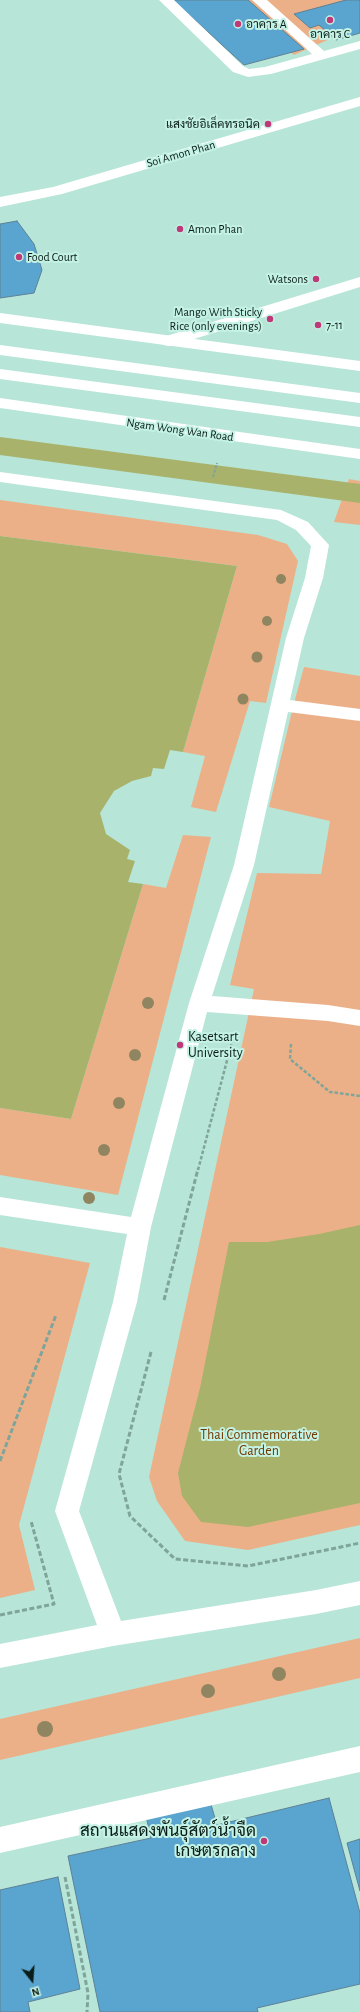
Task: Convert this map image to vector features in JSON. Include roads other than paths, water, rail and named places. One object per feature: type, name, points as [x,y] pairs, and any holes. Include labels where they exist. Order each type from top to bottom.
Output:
[{"type":"main road","name":"Soi Amon Phan","points":[[0,202],[56,191],[360,102]]},
{"type":"main road","points":[[169,341],[360,282]]},
{"type":"main road","points":[[0,318],[360,366]]},
{"type":"main road","points":[[0,350],[360,398]]},
{"type":"main road","points":[[0,374],[360,422]]},
{"type":"main road","name":"Ngam Wong Wan Road","points":[[0,403],[360,454]]},
{"type":"lane","points":[[166,0],[244,72],[259,72],[360,45]]},
{"type":"lane","points":[[259,0],[322,56]]},
{"type":"lane","points":[[0,477],[280,515],[302,526],[320,545],[314,578],[295,638],[244,864],[199,1003],[140,1227],[125,1302],[67,1511],[113,1634]]},
{"type":"lane","points":[[280,705],[360,715]]},
{"type":"lane","points":[[199,1003],[241,1008],[328,1013],[360,1018]]},
{"type":"lane","points":[[0,1206],[140,1227]]},
{"type":"lane","points":[[0,1656],[113,1634],[316,1602],[360,1593]]},
{"type":"lane","points":[[0,1840],[360,1759]]},
{"type":"place","name":"อาคาร C","points":[[330,20]]},
{"type":"place","name":"อาคาร A","points":[[238,24]]},
{"type":"place","name":"แสงชัยอิเล็คทรอนิค","points":[[268,124]]},
{"type":"place","name":"Amon Phan","points":[[180,229]]},
{"type":"place","name":"Food Court","points":[[19,257]]},
{"type":"place","name":"Watsons","points":[[316,279]]},
{"type":"place","name":"Mango With Sticky Rice (only evenings)","points":[[270,319]]},
{"type":"place","name":"7-11","points":[[318,325]]},
{"type":"place","name":"Kasetsart University","points":[[180,1045]]},
{"type":"place","name":"สถานแสดงพันธุ์สัตว์น้ำจืด เกษตรกลาง","points":[[264,1841]]},
{"type":"park label","name":"Thai Commemorative Garden","points":[[259,1444]]}]
